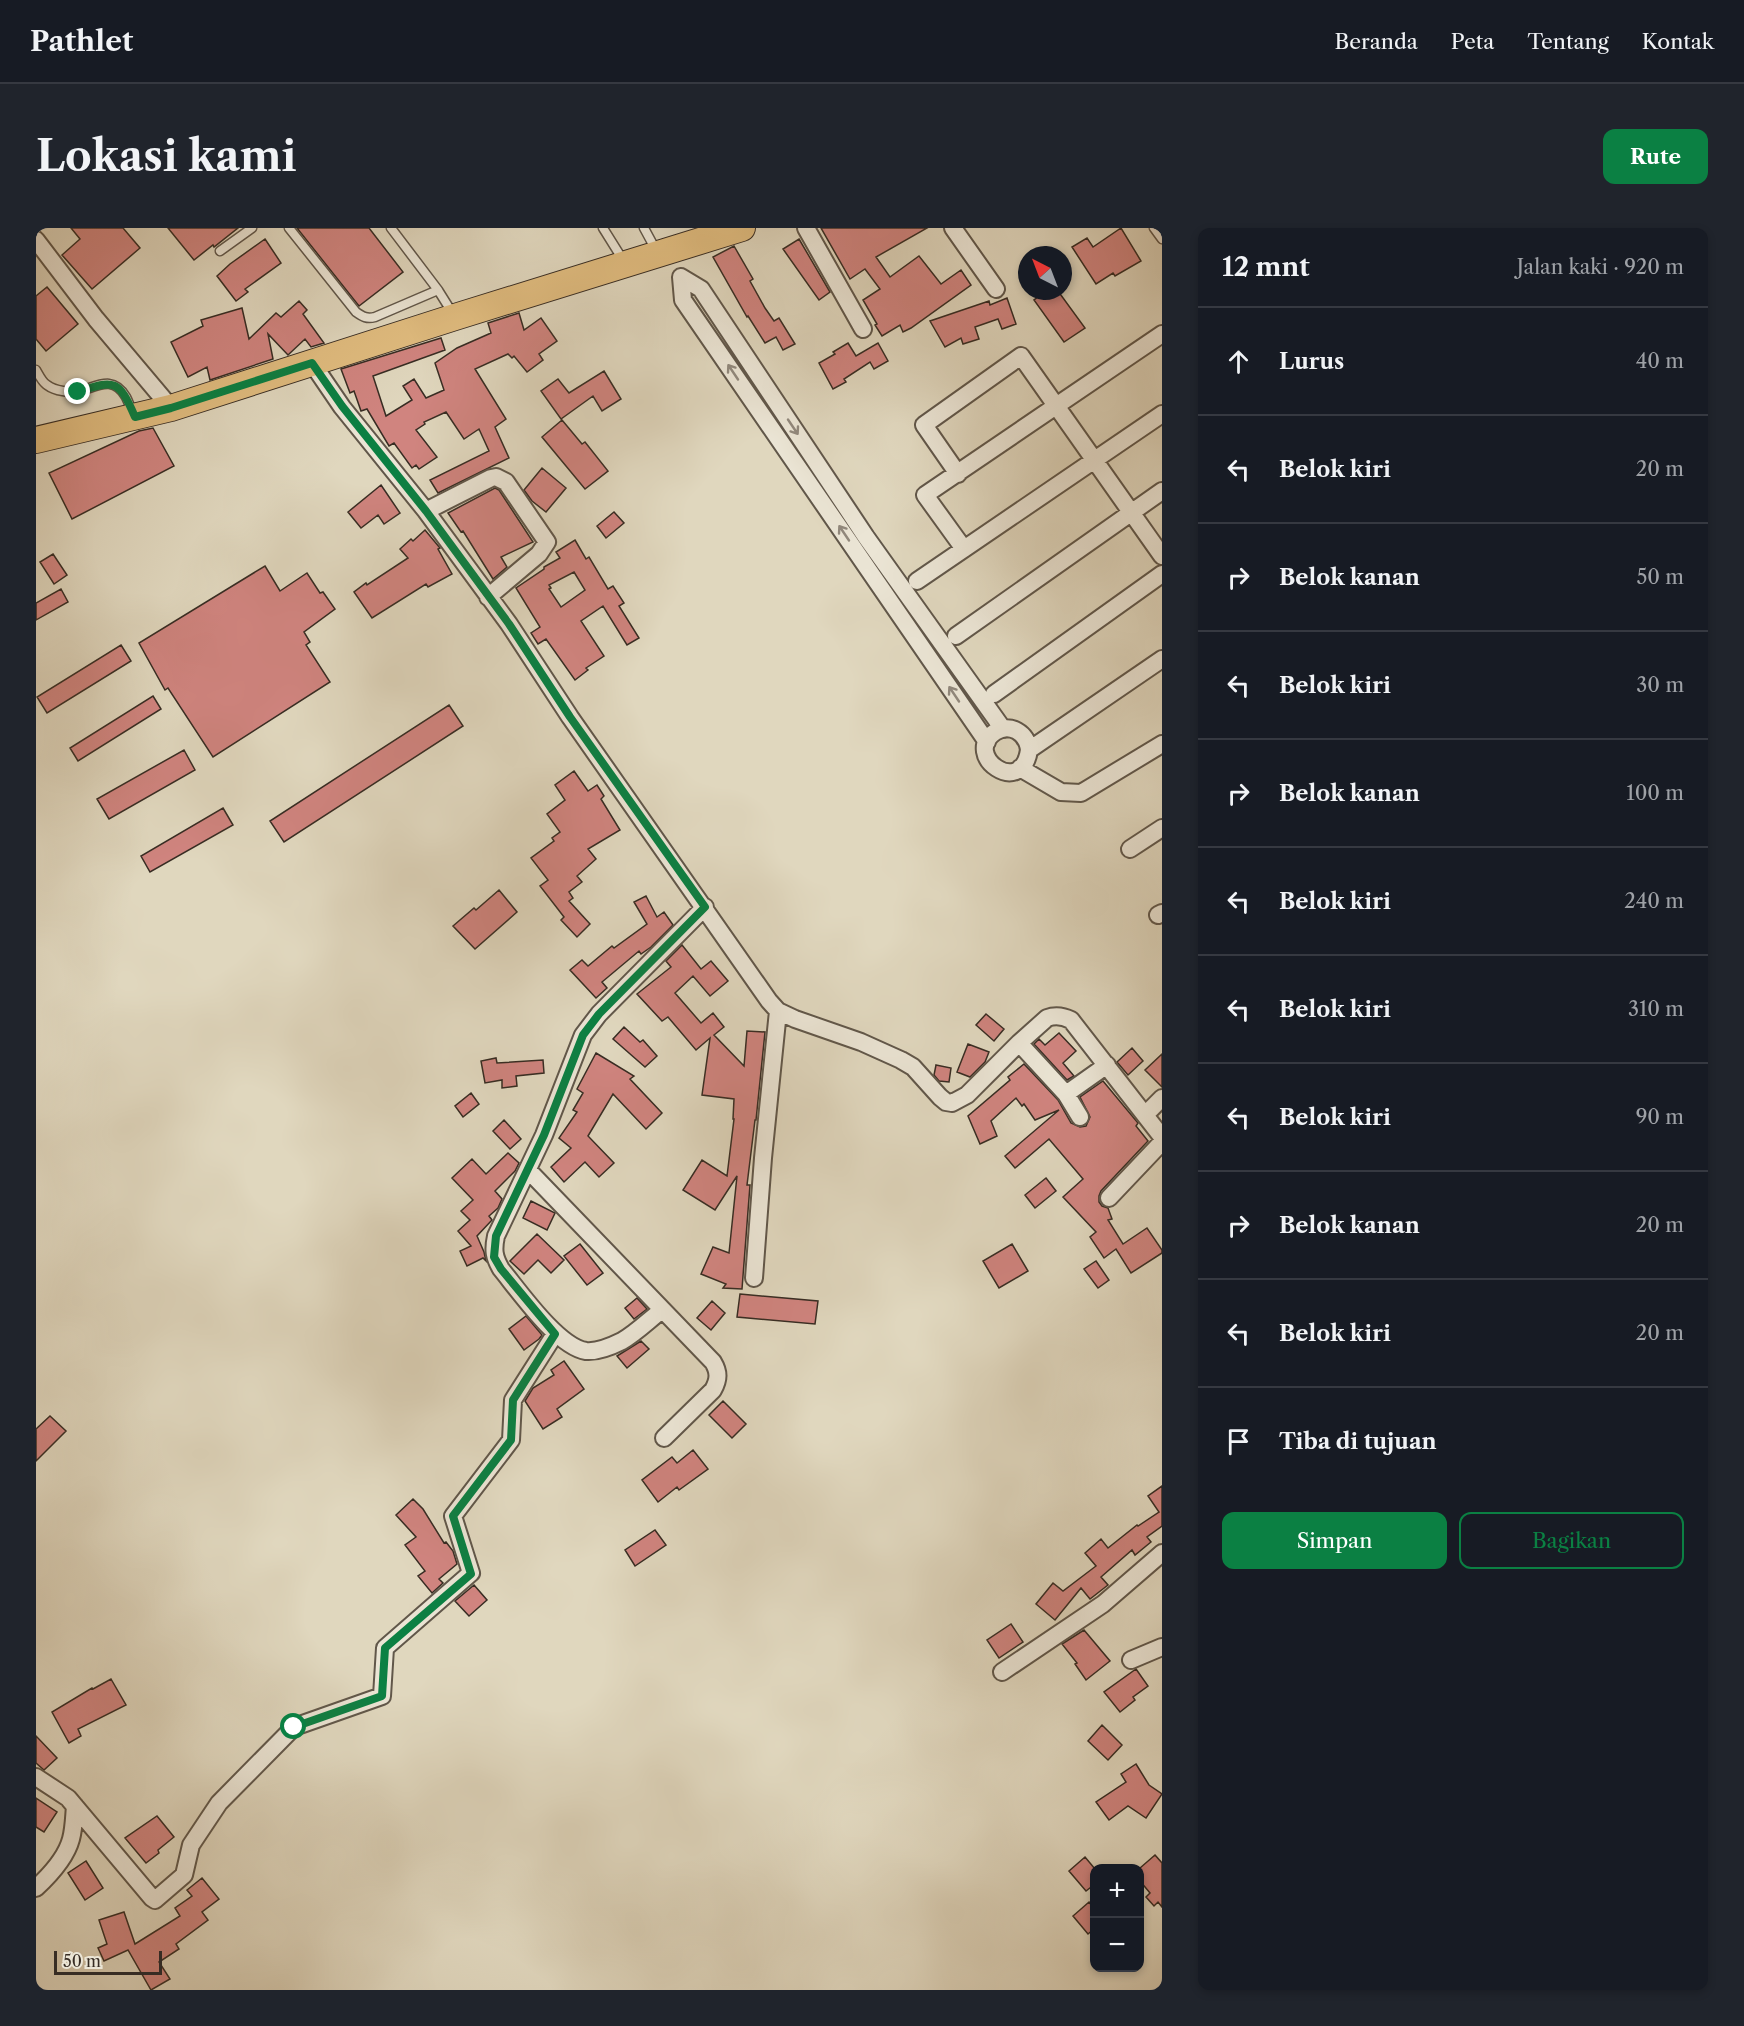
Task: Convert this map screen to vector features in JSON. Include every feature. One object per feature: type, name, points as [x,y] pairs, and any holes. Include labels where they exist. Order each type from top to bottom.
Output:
[{"type":"main road","points":[[36,440],[171,408],[455,316],[742,228]]},
{"type":"street","points":[[806,228],[863,329]]},
{"type":"street","points":[[953,228],[996,289]]},
{"type":"street","points":[[36,240],[96,319],[171,408]]},
{"type":"street","points":[[662,253],[681,277],[700,289],[866,537],[1003,729]]},
{"type":"street","points":[[681,277],[683,300],[987,742]]},
{"type":"street","points":[[964,549],[925,495],[1162,334]]},
{"type":"street","points":[[958,474],[924,425],[1021,356],[1162,556]]},
{"type":"street","points":[[312,363],[342,406],[426,511],[509,624],[570,717],[778,1011],[804,1023],[889,1053],[913,1067],[940,1097],[952,1103],[967,1095],[1047,1018],[1052,1016],[1066,1018],[1071,1020],[1162,1137]]},
{"type":"street","points":[[917,581],[1162,414]]},
{"type":"street","points":[[426,511],[491,478],[496,477],[506,482],[547,542],[539,554],[488,597]]},
{"type":"street","points":[[956,636],[1162,491]]},
{"type":"street","points":[[994,694],[1162,574]]},
{"type":"street","points":[[1029,750],[1162,659]]},
{"type":"street","points":[[1009,728],[1021,733],[1026,738],[1029,750],[1025,763],[1020,768],[1007,772],[994,767],[986,756],[987,742],[996,731],[1003,729],[1009,728]]},
{"type":"street","points":[[1020,768],[1061,792],[1082,793],[1162,744]]},
{"type":"street","points":[[1130,849],[1162,828]]},
{"type":"street","points":[[662,1310],[624,1340],[601,1349],[586,1351],[572,1345],[555,1334],[501,1269],[494,1257],[496,1236],[544,1135],[583,1035],[620,992],[705,907]]},
{"type":"street","points":[[754,1278],[778,1011]]},
{"type":"street","points":[[1019,1043],[1066,1094],[1080,1118]]},
{"type":"street","points":[[1066,1094],[1107,1065]]},
{"type":"street","points":[[1145,1115],[1162,1098]]},
{"type":"street","points":[[1109,1198],[1162,1142]]},
{"type":"street","points":[[528,1170],[713,1362],[718,1374],[718,1382],[713,1390],[664,1438]]},
{"type":"street","points":[[36,1777],[68,1798],[147,1894],[155,1899],[184,1875],[191,1845],[219,1803],[294,1727],[382,1696],[385,1648],[471,1574],[453,1516],[511,1440],[513,1400],[555,1334]]},
{"type":"street","points":[[1002,1672],[1103,1604],[1162,1553]]},
{"type":"street","points":[[1131,1660],[1162,1647]]},
{"type":"street","points":[[36,1888],[62,1857],[71,1839],[75,1806]]},
{"type":"lane","points":[[220,251],[252,228]]},
{"type":"lane","points":[[289,228],[356,312],[363,316],[375,317],[438,290]]},
{"type":"lane","points":[[391,228],[455,316]]},
{"type":"lane","points":[[603,228],[625,263]]},
{"type":"lane","points":[[644,228],[662,253]]},
{"type":"lane","points":[[1154,228],[1162,238]]},
{"type":"lane","points":[[36,370],[41,384],[62,391],[78,392],[101,383],[116,386],[126,396],[135,417]]},
{"type":"building","points":[[71,228],[123,228],[140,248],[92,289],[62,255],[80,239]]},
{"type":"building","points":[[168,228],[238,228],[194,260]]},
{"type":"building","points":[[297,228],[369,228],[403,272],[359,306]]},
{"type":"building","points":[[821,228],[927,228],[876,257],[890,277],[919,256],[941,284],[961,270],[971,285],[911,328],[903,332],[900,325],[882,336],[863,300],[880,289],[865,269],[850,279]]},
{"type":"building","points":[[1121,228],[1141,261],[1115,276],[1113,273],[1096,284],[1072,247],[1087,238],[1093,247]]},
{"type":"building","points":[[265,239],[281,263],[245,289],[248,292],[236,301],[217,276]]},
{"type":"building","points":[[799,239],[830,292],[819,300],[783,249]]},
{"type":"building","points":[[734,246],[753,279],[750,281],[765,308],[774,321],[779,318],[795,344],[783,350],[776,337],[765,343],[747,317],[713,257]]},
{"type":"building","points":[[47,287],[78,324],[46,351],[36,339],[36,296]]},
{"type":"building","points":[[1007,298],[1016,324],[1002,329],[998,319],[975,327],[979,339],[963,344],[961,338],[945,347],[930,321],[989,301],[990,305]]},
{"type":"building","points":[[1034,300],[1065,300],[1085,328],[1064,342]]},
{"type":"building","points":[[299,301],[307,310],[303,314],[324,343],[311,347],[305,339],[288,355],[268,334],[273,359],[210,380],[207,367],[188,377],[171,342],[203,326],[201,320],[242,308],[249,339],[276,313],[281,317]]},
{"type":"building","points":[[519,313],[524,330],[541,318],[557,341],[539,354],[543,360],[527,372],[514,356],[512,358],[508,354],[475,369],[506,419],[495,427],[509,458],[438,493],[430,480],[489,451],[479,429],[464,439],[446,412],[424,422],[425,424],[416,430],[437,457],[419,469],[416,465],[412,468],[394,443],[389,446],[367,409],[361,411],[354,391],[350,393],[341,369],[441,338],[445,350],[373,376],[386,416],[412,400],[403,386],[414,379],[426,398],[444,390],[435,363],[457,348],[491,333],[488,323]]},
{"type":"building","points":[[848,343],[856,356],[878,343],[888,361],[874,369],[870,362],[844,379],[846,382],[833,389],[819,363]]},
{"type":"building","points":[[604,371],[621,399],[602,411],[593,396],[561,419],[541,391],[558,379],[569,393]]},
{"type":"building","points":[[562,420],[582,444],[585,442],[608,471],[585,489],[542,437]]},
{"type":"building","points":[[153,428],[174,466],[72,519],[49,473],[139,431]]},
{"type":"building","points":[[542,468],[566,488],[546,512],[532,501],[524,490]]},
{"type":"building","points":[[381,485],[400,513],[384,524],[378,515],[361,528],[348,512]]},
{"type":"building","points":[[495,488],[499,490],[533,542],[501,557],[507,567],[493,579],[463,531],[461,532],[448,513]]},
{"type":"building","points":[[614,512],[624,523],[606,538],[597,526]]},
{"type":"building","points":[[425,530],[440,548],[438,549],[452,574],[428,587],[426,584],[372,618],[354,592],[408,558],[400,549]]},
{"type":"building","points":[[575,540],[586,559],[589,557],[608,589],[613,586],[624,603],[619,606],[639,638],[627,645],[603,606],[581,621],[604,656],[586,668],[588,670],[575,680],[546,639],[538,644],[531,633],[540,627],[516,588],[560,558],[556,552]],"holes":[[[574,572],[585,590],[561,607],[549,589],[551,588],[549,585]]]},
{"type":"building","points":[[53,554],[67,575],[54,584],[40,562]]},
{"type":"building","points":[[265,566],[280,591],[307,573],[320,593],[323,592],[335,609],[304,632],[310,642],[306,645],[330,682],[213,757],[168,688],[165,690],[139,643]]},
{"type":"building","points":[[61,589],[68,602],[36,620],[36,603]]},
{"type":"building","points":[[121,645],[131,661],[47,713],[37,697]]},
{"type":"building","points":[[153,696],[161,709],[78,761],[70,748]]},
{"type":"building","points":[[449,705],[463,726],[284,842],[270,821]]},
{"type":"building","points":[[184,750],[195,770],[109,819],[97,799]]},
{"type":"building","points":[[574,771],[588,791],[597,785],[604,796],[601,799],[620,830],[588,849],[596,859],[577,876],[582,882],[569,892],[573,898],[569,901],[590,924],[577,937],[561,920],[564,917],[540,886],[548,880],[531,858],[554,841],[552,838],[560,832],[547,814],[565,800],[555,785]]},
{"type":"building","points":[[223,808],[233,825],[150,872],[141,856]]},
{"type":"building","points":[[499,890],[517,912],[475,949],[453,926]]},
{"type":"building","points":[[646,896],[657,917],[664,912],[673,925],[651,947],[641,954],[639,951],[602,982],[607,988],[596,998],[570,970],[582,960],[588,966],[612,946],[614,948],[647,924],[634,902]]},
{"type":"building","points":[[682,945],[701,969],[711,961],[728,981],[710,996],[693,976],[675,993],[701,1023],[713,1013],[724,1027],[714,1035],[744,1066],[747,1031],[765,1032],[747,1185],[750,1185],[742,1289],[723,1288],[726,1284],[701,1274],[713,1247],[729,1253],[737,1176],[715,1210],[683,1190],[702,1160],[727,1176],[734,1119],[734,1099],[702,1095],[710,1038],[696,1050],[668,1017],[662,1021],[637,994],[671,967],[666,961]]},
{"type":"building","points":[[986,1014],[1004,1029],[994,1041],[976,1025]]},
{"type":"building","points":[[624,1027],[640,1042],[643,1040],[657,1056],[645,1067],[613,1039]]},
{"type":"building","points":[[1059,1033],[1076,1051],[1063,1063],[1074,1076],[1067,1080],[1034,1044],[1039,1039],[1045,1045]]},
{"type":"building","points":[[968,1044],[989,1052],[985,1062],[970,1077],[957,1072]]},
{"type":"building","points":[[1132,1048],[1143,1061],[1128,1075],[1117,1062]]},
{"type":"building","points":[[596,1053],[634,1076],[630,1079],[662,1113],[646,1129],[613,1094],[588,1136],[614,1163],[599,1177],[585,1162],[564,1182],[551,1167],[571,1148],[559,1138],[577,1112],[573,1110],[583,1093],[577,1089]]},
{"type":"building","points":[[1162,1054],[1162,1087],[1145,1070]]},
{"type":"building","points":[[496,1058],[497,1063],[543,1060],[544,1073],[516,1076],[517,1086],[502,1088],[502,1080],[485,1083],[481,1061]]},
{"type":"building","points":[[1024,1064],[1058,1100],[1071,1123],[1080,1127],[1086,1126],[1090,1117],[1080,1097],[1103,1081],[1138,1123],[1136,1126],[1148,1141],[1101,1191],[1099,1196],[1102,1206],[1108,1208],[1112,1219],[1108,1220],[1123,1244],[1147,1228],[1162,1250],[1162,1253],[1131,1273],[1116,1249],[1104,1258],[1090,1237],[1096,1232],[1063,1197],[1083,1179],[1049,1139],[1015,1168],[1005,1156],[1059,1110],[1035,1120],[1024,1104],[1022,1106],[1016,1098],[991,1121],[997,1136],[980,1144],[968,1116],[1010,1080],[1008,1077]]},
{"type":"building","points":[[936,1065],[951,1068],[949,1082],[939,1081],[934,1075]]},
{"type":"building","points":[[471,1093],[479,1104],[463,1117],[455,1106]]},
{"type":"building","points":[[504,1120],[521,1139],[510,1149],[493,1131]]},
{"type":"building","points":[[508,1153],[519,1163],[515,1171],[495,1191],[502,1199],[498,1208],[489,1216],[492,1220],[477,1236],[486,1261],[483,1258],[467,1266],[460,1251],[471,1246],[458,1231],[470,1220],[461,1211],[473,1200],[452,1178],[472,1159],[486,1174]]},
{"type":"building","points":[[1046,1178],[1056,1191],[1035,1208],[1025,1195]]},
{"type":"building","points":[[531,1201],[555,1213],[547,1230],[523,1218]]},
{"type":"building","points":[[537,1234],[564,1260],[551,1273],[538,1260],[524,1274],[510,1261]]},
{"type":"building","points":[[580,1244],[603,1273],[587,1285],[564,1256]]},
{"type":"building","points":[[1012,1244],[1028,1271],[999,1288],[983,1261]]},
{"type":"building","points":[[1096,1261],[1109,1280],[1098,1288],[1084,1269]]},
{"type":"building","points":[[740,1294],[818,1301],[815,1324],[737,1317]]},
{"type":"building","points":[[637,1298],[647,1309],[634,1319],[625,1308]]},
{"type":"building","points":[[712,1301],[725,1313],[711,1330],[697,1318]]},
{"type":"building","points":[[526,1316],[542,1335],[524,1350],[509,1329]]},
{"type":"building","points":[[641,1341],[649,1349],[627,1368],[617,1356]]},
{"type":"building","points":[[564,1361],[584,1389],[557,1409],[562,1417],[543,1429],[525,1401],[533,1388],[554,1375],[551,1370]]},
{"type":"building","points":[[723,1401],[746,1424],[732,1438],[709,1415]]},
{"type":"building","points":[[50,1416],[66,1431],[36,1461],[36,1429]]},
{"type":"building","points":[[693,1450],[708,1469],[679,1490],[677,1487],[658,1502],[642,1480],[672,1457],[677,1463]]},
{"type":"building","points":[[1162,1486],[1162,1526],[1147,1537],[1151,1542],[1135,1555],[1132,1550],[1101,1577],[1108,1585],[1090,1599],[1081,1588],[1055,1620],[1036,1604],[1053,1583],[1063,1591],[1096,1566],[1085,1553],[1101,1539],[1108,1548],[1137,1525],[1159,1512],[1148,1496]]},
{"type":"building","points":[[413,1499],[423,1509],[444,1543],[446,1542],[453,1551],[457,1564],[439,1579],[443,1583],[432,1593],[418,1576],[425,1571],[405,1545],[416,1537],[396,1515]]},
{"type":"building","points":[[655,1530],[666,1545],[635,1566],[625,1550]]},
{"type":"building","points":[[474,1585],[487,1600],[469,1616],[455,1601]]},
{"type":"building","points":[[1011,1624],[1023,1642],[999,1658],[987,1640]]},
{"type":"building","points":[[1084,1630],[1110,1661],[1086,1680],[1075,1664],[1077,1663],[1062,1644]]},
{"type":"building","points":[[1136,1669],[1148,1686],[1133,1697],[1135,1700],[1120,1712],[1104,1692]]},
{"type":"building","points":[[111,1679],[126,1705],[78,1729],[81,1736],[69,1743],[52,1712]]},
{"type":"building","points":[[1102,1725],[1122,1745],[1108,1760],[1088,1741]]},
{"type":"building","points":[[36,1736],[57,1758],[44,1770],[36,1763]]},
{"type":"building","points":[[1136,1764],[1149,1785],[1162,1794],[1146,1818],[1128,1806],[1109,1820],[1096,1802],[1126,1782],[1121,1774]]},
{"type":"building","points":[[36,1798],[57,1812],[44,1832],[36,1827]]},
{"type":"building","points":[[157,1816],[174,1837],[146,1863],[125,1838]]},
{"type":"building","points":[[1155,1855],[1162,1863],[1162,1907],[1158,1902],[1154,1906],[1146,1897],[1150,1893],[1144,1886],[1144,1865]]},
{"type":"building","points":[[1085,1857],[1091,1864],[1090,1888],[1086,1891],[1069,1871]]},
{"type":"building","points":[[86,1861],[103,1888],[85,1900],[68,1873]]},
{"type":"building","points":[[202,1878],[219,1899],[202,1912],[208,1920],[176,1944],[179,1949],[159,1962],[170,1979],[151,1990],[128,1950],[104,1961],[98,1948],[107,1944],[99,1920],[124,1912],[135,1944],[180,1916],[175,1908],[192,1896],[187,1890]]},
{"type":"building","points":[[1089,1902],[1090,1932],[1088,1934],[1073,1916]]},
{"type":"route","points":[[78,392],[101,383],[116,386],[126,396],[135,417],[171,408],[312,363],[342,406],[426,511],[509,624],[570,717],[705,907],[599,1014],[583,1035],[544,1135],[496,1236],[494,1257],[501,1269],[555,1334],[513,1400],[511,1440],[453,1516],[471,1574],[385,1648],[382,1696],[294,1727]]}]
